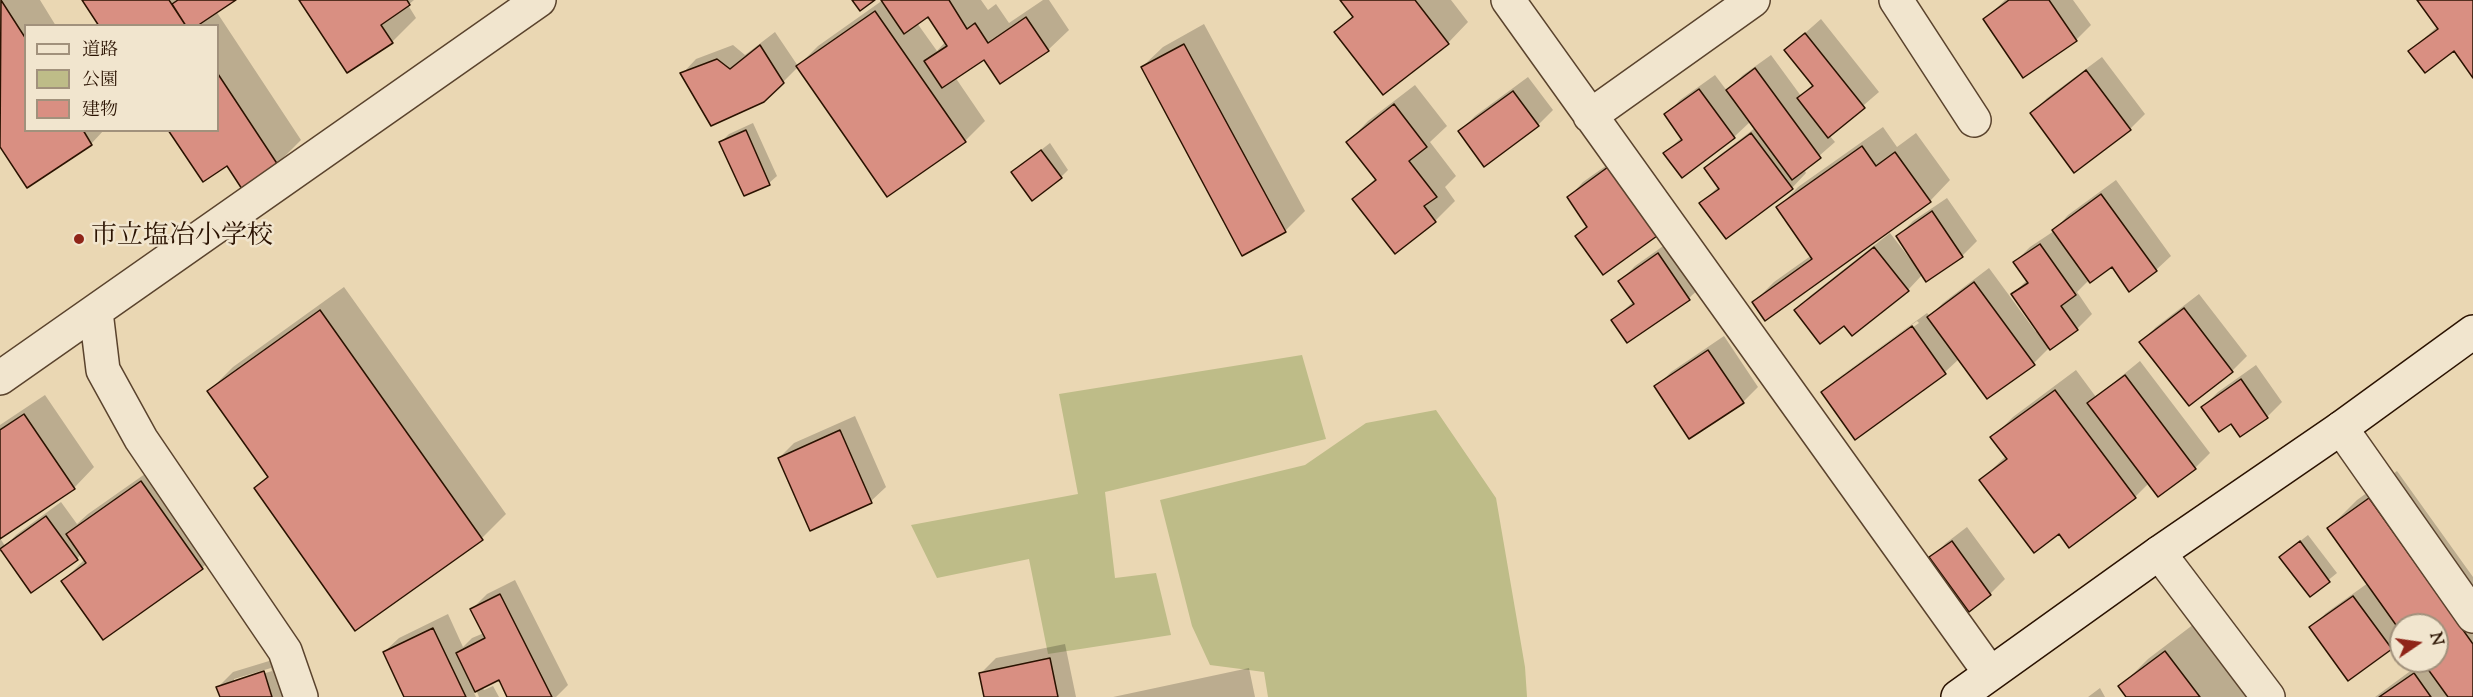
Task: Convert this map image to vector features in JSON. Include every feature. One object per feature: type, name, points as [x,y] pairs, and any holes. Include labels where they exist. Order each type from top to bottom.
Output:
[{"type":"street","points":[[0,378],[539,0]]},
{"type":"street","points":[[1508,0],[1990,673]]},
{"type":"street","points":[[1590,116],[1753,0]]},
{"type":"street","points":[[1896,0],[1974,120]]},
{"type":"street","points":[[96,312],[103,370],[141,439],[285,651],[301,697]]},
{"type":"street","points":[[1960,696],[2159,553],[2341,428],[2473,332]]},
{"type":"street","points":[[2341,428],[2473,616]]},
{"type":"street","points":[[2159,553],[2268,697]]},
{"type":"green space","points":[[1302,355],[1326,439],[1105,492],[1115,578],[1156,573],[1171,635],[1048,654],[1029,559],[937,578],[911,525],[1078,494],[1059,394]]},
{"type":"green space","points":[[1436,410],[1496,498],[1525,667],[1527,697],[1268,697],[1264,672],[1210,665],[1192,626],[1160,500],[1305,465],[1366,423]]},
{"type":"building","points":[[1,0],[24,36],[24,132],[84,132],[92,145],[27,188],[0,147]]},
{"type":"building","points":[[82,0],[169,0],[185,24],[98,24]]},
{"type":"building","points":[[178,0],[236,0],[200,24],[185,24],[172,4]]},
{"type":"building","points":[[299,0],[407,0],[410,5],[381,25],[393,43],[347,73]]},
{"type":"building","points":[[852,0],[875,0],[860,11]]},
{"type":"building","points":[[881,0],[949,0],[967,29],[975,23],[988,43],[1026,17],[1049,51],[1000,84],[984,60],[942,88],[924,61],[947,46],[928,17],[904,34]]},
{"type":"building","points":[[1340,0],[1415,0],[1449,44],[1383,95],[1334,32],[1353,17]]},
{"type":"building","points":[[2009,0],[2049,0],[2077,41],[2023,78],[1983,19]]},
{"type":"building","points":[[2417,0],[2473,0],[2473,78],[2454,51],[2425,73],[2408,51],[2438,29]]},
{"type":"building","points":[[875,11],[966,142],[887,197],[796,66]]},
{"type":"building","points":[[1805,33],[1865,108],[1828,138],[1797,98],[1813,86],[1784,50]]},
{"type":"building","points":[[1184,44],[1286,232],[1242,256],[1141,67]]},
{"type":"building","points":[[760,45],[784,83],[764,102],[711,126],[680,73],[717,59],[730,69]]},
{"type":"building","points":[[1755,68],[1821,158],[1792,180],[1726,90]]},
{"type":"building","points":[[2086,70],[2131,130],[2074,173],[2030,113]]},
{"type":"building","points":[[219,76],[278,165],[242,189],[227,166],[203,182],[169,132],[219,132]]},
{"type":"building","points":[[1699,89],[1735,138],[1682,178],[1663,153],[1682,140],[1664,114]]},
{"type":"building","points":[[1513,91],[1539,126],[1484,167],[1458,131]]},
{"type":"building","points":[[1394,104],[1427,147],[1409,161],[1437,197],[1424,206],[1436,222],[1395,254],[1352,199],[1376,180],[1346,142]]},
{"type":"building","points":[[746,130],[770,185],[744,196],[719,142]]},
{"type":"building","points":[[1751,133],[1793,189],[1726,239],[1699,203],[1719,189],[1704,168]]},
{"type":"building","points":[[1862,146],[1876,166],[1895,152],[1931,202],[1765,321],[1752,302],[1812,259],[1776,207]]},
{"type":"building","points":[[1041,150],[1062,178],[1032,201],[1011,172]]},
{"type":"building","points":[[1608,167],[1657,236],[1603,275],[1575,236],[1587,227],[1567,197]]},
{"type":"building","points":[[2101,194],[2157,271],[2129,292],[2112,267],[2090,283],[2052,230]]},
{"type":"building","points":[[1932,211],[1963,257],[1926,282],[1896,236]]},
{"type":"building","points":[[2040,244],[2076,295],[2061,306],[2078,330],[2050,350],[2011,294],[2028,283],[2013,262]]},
{"type":"building","points":[[1874,247],[1909,291],[1852,336],[1844,326],[1820,344],[1794,310]]},
{"type":"building","points":[[1658,253],[1690,300],[1627,343],[1611,320],[1634,304],[1618,281]]},
{"type":"building","points":[[1974,282],[2035,365],[1987,399],[1927,317]]},
{"type":"building","points":[[2184,308],[2233,372],[2189,406],[2139,342]]},
{"type":"building","points":[[320,310],[483,540],[355,631],[254,488],[268,477],[207,391]]},
{"type":"building","points":[[1912,326],[1946,374],[1855,440],[1821,392]]},
{"type":"building","points":[[1708,350],[1744,403],[1689,439],[1654,386]]},
{"type":"building","points":[[2125,375],[2196,469],[2158,497],[2087,403]]},
{"type":"building","points":[[2241,379],[2268,418],[2240,437],[2231,424],[2219,432],[2201,407]]},
{"type":"building","points":[[2055,390],[2136,498],[2069,548],[2059,534],[2034,553],[1979,480],[2007,459],[1990,437]]},
{"type":"building","points":[[24,414],[75,489],[0,539],[0,430]]},
{"type":"building","points":[[840,430],[872,503],[810,531],[778,458]]},
{"type":"building","points":[[141,481],[203,569],[103,640],[61,581],[86,563],[66,534]]},
{"type":"building","points":[[2369,498],[2473,644],[2473,697],[2448,697],[2431,673],[2449,673],[2449,613],[2389,613],[2389,615],[2327,528]]},
{"type":"building","points":[[46,516],[78,560],[31,593],[0,549]]},
{"type":"building","points":[[1952,541],[1991,595],[1969,612],[1929,557]]},
{"type":"building","points":[[2300,541],[2330,582],[2310,597],[2279,557]]},
{"type":"building","points":[[500,594],[552,697],[507,697],[499,680],[475,692],[456,653],[485,638],[470,609]]},
{"type":"building","points":[[2353,596],[2389,645],[2389,651],[2348,681],[2309,627]]},
{"type":"building","points":[[433,628],[466,697],[404,697],[383,652]]},
{"type":"building","points":[[2165,651],[2200,697],[2126,697],[2118,686]]},
{"type":"building","points":[[1050,658],[1058,697],[984,697],[979,673]]},
{"type":"building","points":[[264,671],[272,697],[220,697],[216,687]]},
{"type":"building","points":[[2414,673],[2431,697],[2379,697]]},
{"type":"place","name":"市立塩冶小学校","points":[[79,239]]}]
